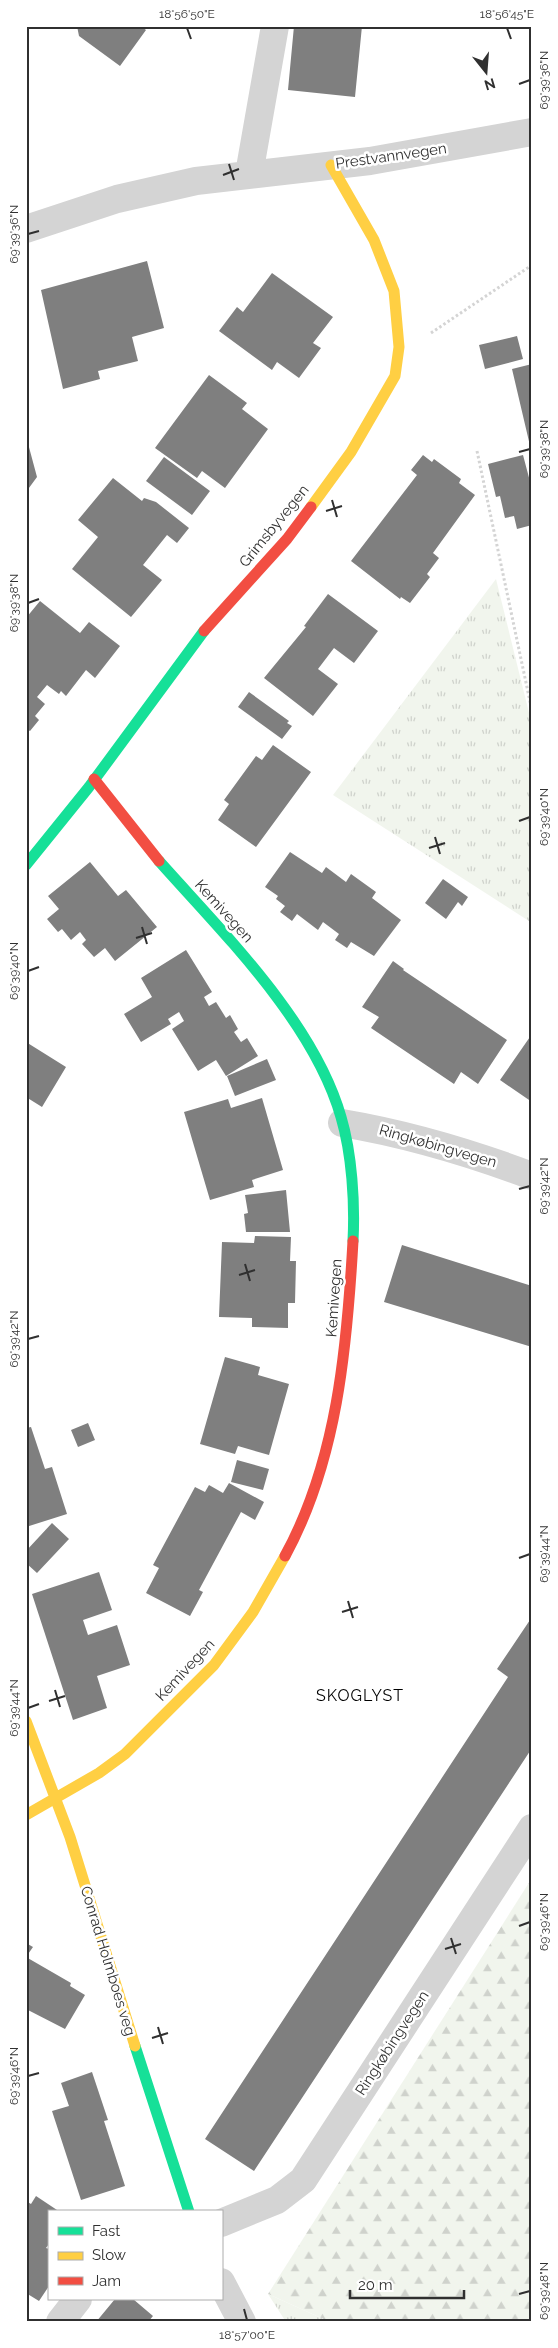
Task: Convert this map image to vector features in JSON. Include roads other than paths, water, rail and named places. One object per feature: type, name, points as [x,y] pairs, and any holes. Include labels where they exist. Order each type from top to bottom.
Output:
[{"type":"street","points":[[249,174],[275,26]]},
{"type":"street","name":"Prestvannvegen","points":[[26,229],[118,199],[196,181],[370,161],[532,132]]},
{"type":"street","name":"Grimsbyvegen","points":[[26,866],[94,779],[200,635],[287,539],[351,452],[394,376],[399,347],[394,291],[374,240],[331,165]]},
{"type":"street","name":"Kemivegen","points":[[26,1815],[99,1773],[125,1754],[214,1665],[253,1612],[291,1544],[311,1496],[328,1440],[341,1379],[347,1330],[354,1229],[349,1157],[342,1123],[319,1063],[283,1005],[245,957],[159,861],[94,779]]},
{"type":"street","name":"Ringkøbingvegen","points":[[342,1123],[413,1138],[500,1164],[532,1176]]},
{"type":"street","name":"Conrad Holmboes veg","points":[[26,1721],[70,1837],[182,2209]]},
{"type":"street","name":"Ringkøbingvegen","points":[[222,2223],[277,2200],[303,2180],[532,1828]]},
{"type":"street","points":[[222,2284],[242,2322]]},
{"type":"street","points":[[60,2322],[77,2300]]},
{"type":"district","name":"SKOGLYST","points":[[360,1695]]}]
